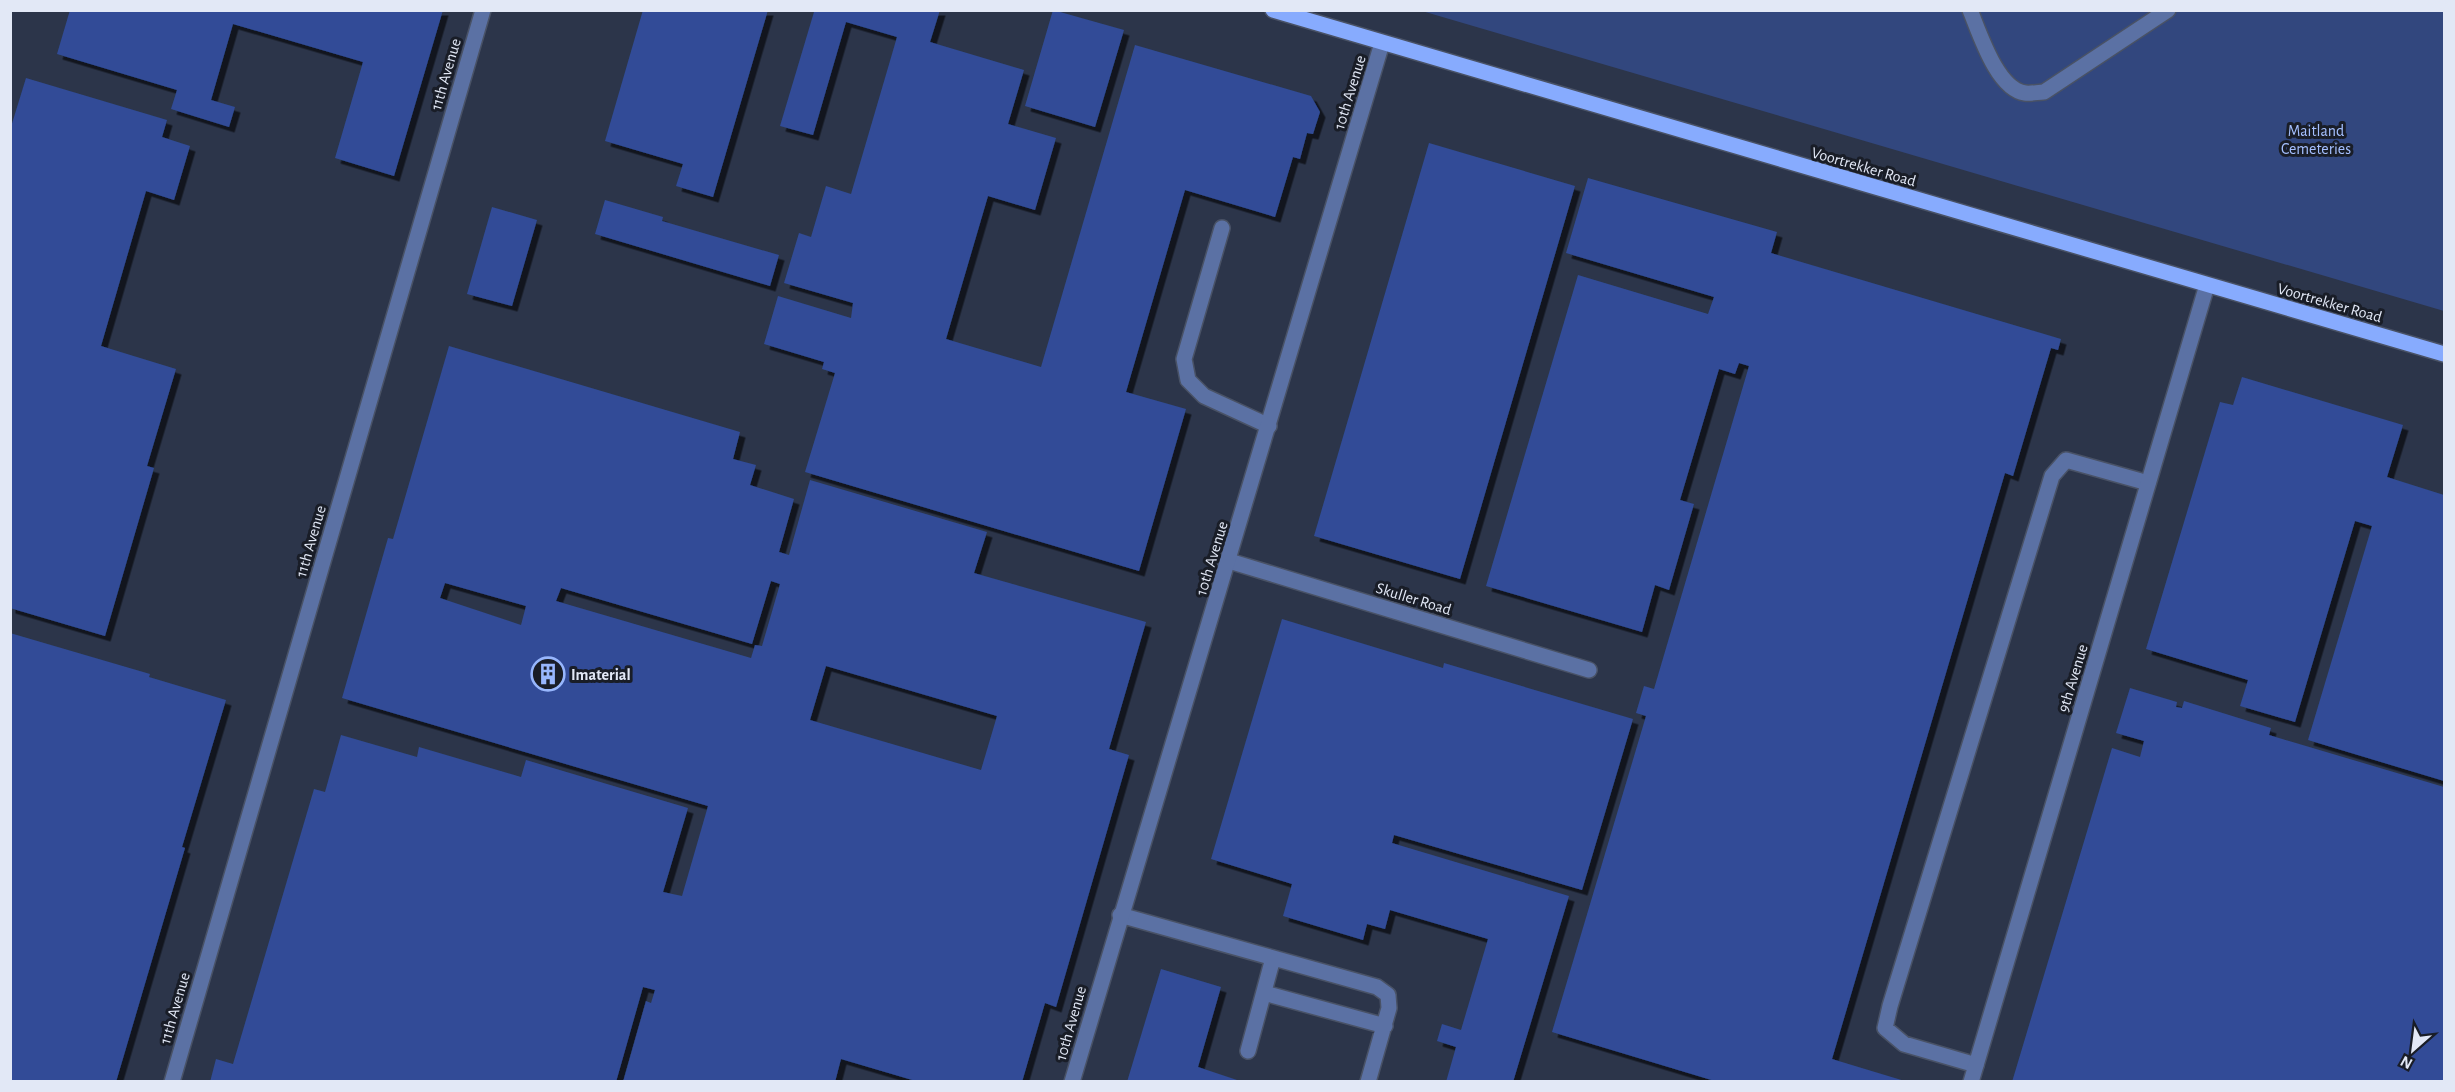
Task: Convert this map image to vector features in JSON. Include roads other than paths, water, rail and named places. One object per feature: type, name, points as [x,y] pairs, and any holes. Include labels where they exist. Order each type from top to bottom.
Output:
[{"type":"main road","name":"Voortrekker Road","points":[[1273,10],[2445,354]]},
{"type":"street","name":"11th Avenue","points":[[172,1082],[483,10]]},
{"type":"street","points":[[1970,10],[1999,74],[2013,88],[2026,93],[2044,92],[2168,10]]},
{"type":"street","name":"10th Avenue","points":[[1072,1082],[1382,43]]},
{"type":"street","points":[[1222,228],[1184,359],[1188,380],[1204,396],[1269,426]]},
{"type":"street","name":"9th Avenue","points":[[1971,1082],[2207,285]]},
{"type":"street","points":[[1976,1065],[1904,1044],[1885,1028],[1890,1006],[2052,476],[2066,460],[2148,483]]},
{"type":"street","name":"Skuller Road","points":[[1229,561],[1589,670]]},
{"type":"street","points":[[1120,915],[1377,987],[1388,995],[1389,1008],[1368,1082]]},
{"type":"street","points":[[1248,1051],[1273,958]]},
{"type":"street","points":[[1264,993],[1385,1026]]},
{"type":"place","name":"Imaterial","points":[[548,674]]},
{"type":"park label","name":"Maitland Cemeteries","points":[[2316,139]]}]
